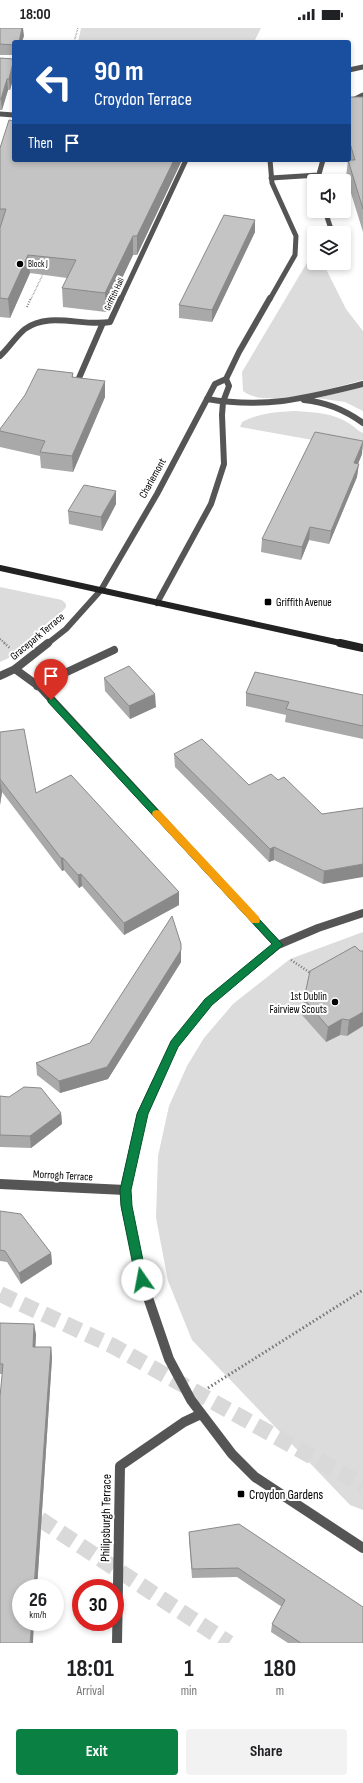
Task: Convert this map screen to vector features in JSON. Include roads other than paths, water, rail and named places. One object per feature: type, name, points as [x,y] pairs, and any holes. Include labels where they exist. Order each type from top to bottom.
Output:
[{"type":"main road","points":[[0,568],[363,648]]},
{"type":"street","points":[[351,70],[363,67]]},
{"type":"street","points":[[351,101],[363,95]]},
{"type":"street","points":[[351,102],[363,101]]},
{"type":"street","points":[[0,114],[12,115]]},
{"type":"street","name":"Griffith Hall","points":[[0,356],[25,328],[34,323],[60,321],[102,325],[110,322],[114,317],[185,162]]},
{"type":"street","name":"Charlemont","points":[[101,590],[157,494],[215,384],[226,379],[238,352],[295,255],[296,236],[277,196],[271,178],[270,162]]},
{"type":"street","points":[[318,174],[322,162]]},
{"type":"street","points":[[271,178],[284,176],[307,177]]},
{"type":"street","points":[[79,378],[102,325]]},
{"type":"street","name":"Charlemont","points":[[157,603],[211,504],[224,464],[222,415],[223,402],[229,386],[226,379]]},
{"type":"street","points":[[207,399],[257,405],[294,400],[363,384]]},
{"type":"street","points":[[294,400],[310,401],[339,407],[363,423]]},
{"type":"street","name":"Gracepark Terrace","points":[[0,676],[15,669],[66,629],[101,590]]},
{"type":"street","points":[[38,686],[81,664],[114,650]]},
{"type":"street","points":[[15,669],[38,686],[278,945]]},
{"type":"street","points":[[363,913],[318,928],[278,945],[208,1002],[174,1044],[142,1114],[125,1190],[126,1206],[142,1280],[169,1359],[191,1400],[232,1454],[255,1477],[363,1548]]},
{"type":"street","name":"Morrogh Terrace","points":[[0,1184],[125,1190]]},
{"type":"street","name":"Philipsburgh Terrace","points":[[117,1643],[120,1466],[184,1422],[201,1414]]},
{"type":"tunnel","points":[[0,1294],[113,1346],[363,1485]]},
{"type":"tunnel","points":[[0,1493],[229,1643]]},
{"type":"place","name":"Block J","points":[[20,264]]},
{"type":"place","name":"Griffith Avenue","points":[[268,602]]},
{"type":"place","name":"1st Dublin Fairview Scouts","points":[[335,1002]]},
{"type":"place","name":"Croydon Gardens","points":[[241,1494]]}]
